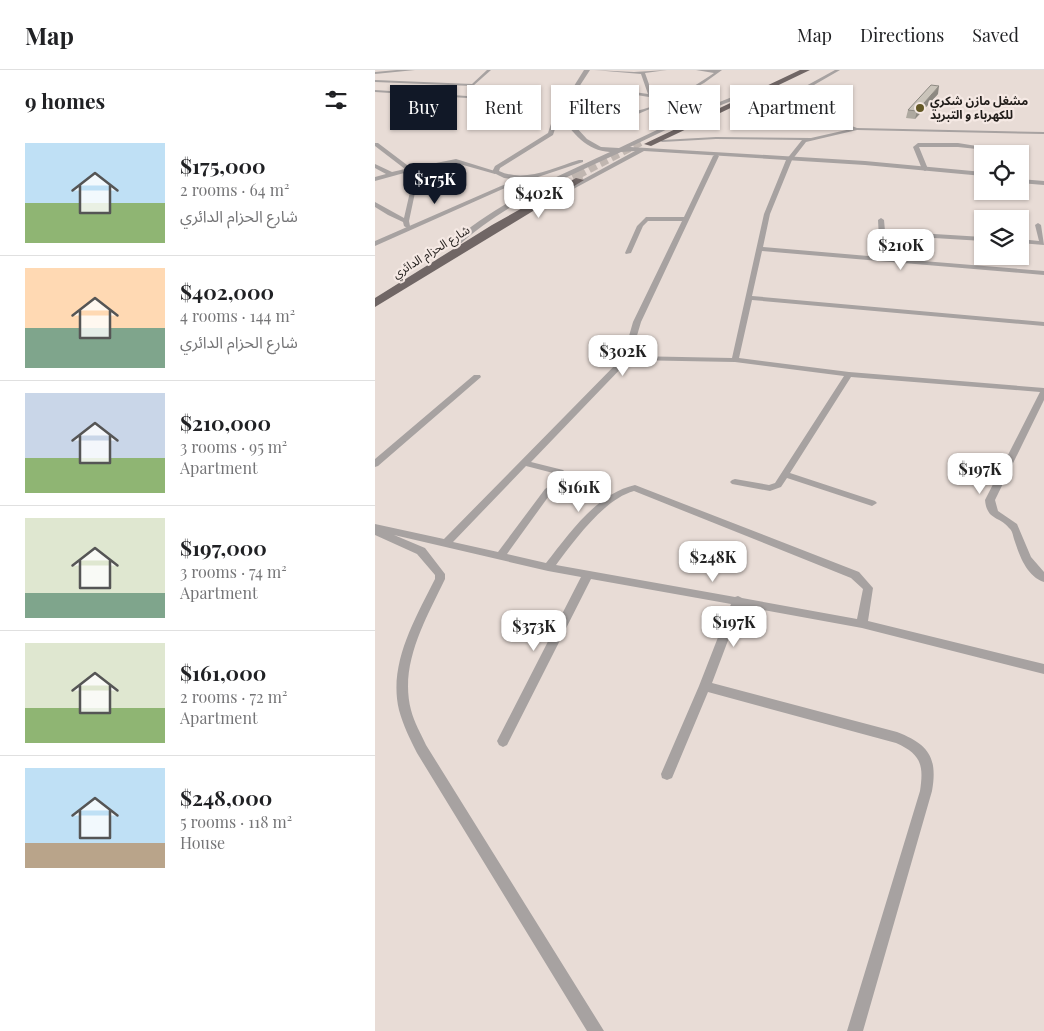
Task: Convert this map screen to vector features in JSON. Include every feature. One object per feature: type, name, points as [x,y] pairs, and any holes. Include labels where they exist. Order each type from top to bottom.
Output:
[{"type":"highway","points":[[766,85],[796,70]]},
{"type":"highway","points":[[771,85],[806,70]]},
{"type":"highway","points":[[643,144],[730,103]]},
{"type":"highway","name":"شارع الحزام الدائري","points":[[375,293],[454,245],[576,176]]},
{"type":"highway","name":"شارع الحزام الدائري","points":[[375,303],[576,176]]},
{"type":"street","points":[[375,73],[413,70]]},
{"type":"street","points":[[375,81],[473,84],[489,70]]},
{"type":"street","points":[[577,85],[586,70]]},
{"type":"street","points":[[576,85],[586,70]]},
{"type":"street","points":[[597,70],[643,73],[665,70]]},
{"type":"street","points":[[698,70],[719,71]]},
{"type":"street","points":[[811,85],[838,70]]},
{"type":"street","points":[[694,85],[719,71]]},
{"type":"street","points":[[643,73],[649,91]]},
{"type":"street","points":[[375,91],[467,97]]},
{"type":"street","points":[[632,156],[643,144],[711,106],[730,101]]},
{"type":"street","points":[[662,140],[730,103]]},
{"type":"street","points":[[853,128],[857,129]]},
{"type":"street","points":[[575,130],[590,145],[603,150],[662,140],[716,138],[809,139],[857,129],[1044,133]]},
{"type":"street","points":[[496,169],[548,138],[553,130]]},
{"type":"street","points":[[954,132],[958,145]]},
{"type":"street","points":[[981,132],[985,145]]},
{"type":"street","points":[[735,360],[767,214],[790,159],[801,144],[809,139]]},
{"type":"street","points":[[662,140],[671,148],[688,152]]},
{"type":"street","points":[[376,144],[409,169]]},
{"type":"street","points":[[576,176],[617,149],[643,144],[716,156],[790,159],[974,175]]},
{"type":"street","points":[[375,244],[407,225],[587,158],[591,154],[590,145]]},
{"type":"street","points":[[925,169],[916,147],[918,145],[958,145],[974,148]]},
{"type":"street","points":[[549,172],[557,171],[576,176],[601,171],[632,156],[659,153],[790,159],[925,169],[974,175]]},
{"type":"street","points":[[447,542],[627,358],[637,322],[716,156]]},
{"type":"street","points":[[375,179],[409,169],[459,161],[496,169],[507,177],[509,183],[503,188]]},
{"type":"street","points":[[375,166],[391,174]]},
{"type":"street","points":[[407,225],[418,168]]},
{"type":"street","points":[[576,176],[601,171]]},
{"type":"street","points":[[507,177],[535,177]]},
{"type":"street","points":[[1029,180],[1044,182]]},
{"type":"street","points":[[375,204],[407,225]]},
{"type":"street","points":[[628,253],[640,226],[646,219],[685,219]]},
{"type":"street","points":[[881,220],[883,259]]},
{"type":"street","points":[[1029,242],[1043,243],[1038,225]]},
{"type":"street","points":[[883,233],[974,238]]},
{"type":"street","points":[[760,249],[1044,273]]},
{"type":"street","points":[[749,298],[1044,324]]},
{"type":"street","points":[[627,358],[735,360],[849,374],[1044,391],[991,500],[990,507],[995,514],[1014,526],[1026,558],[1044,578]]},
{"type":"street","points":[[735,482],[771,488],[778,485],[849,374]]},
{"type":"street","points":[[375,464],[477,377]]},
{"type":"street","points":[[500,556],[547,491],[567,478],[560,472],[524,463]]},
{"type":"street","points":[[785,474],[872,503]]},
{"type":"street","points":[[548,567],[603,506],[625,490],[635,488],[855,575],[868,588],[862,624]]},
{"type":"street","points":[[375,529],[447,542],[548,567],[862,624],[1044,669]]},
{"type":"street","points":[[375,529],[421,551],[440,574],[440,579],[411,642],[402,676],[405,710],[421,749],[596,1031]]},
{"type":"street","points":[[503,741],[588,574]]},
{"type":"street","points":[[667,774],[705,686],[738,600]]},
{"type":"street","points":[[705,686],[897,738],[917,747],[924,754],[928,764],[927,791],[855,1031]]},
{"type":"building","points":[[931,85],[939,86],[917,111],[908,110]]},
{"type":"tunnel","points":[[578,175],[641,142]]},
{"type":"tunnel","points":[[573,178],[581,174]]},
{"type":"place","name":"مشغل مازن شكري للكهرباء و التبريد","points":[[920,108]]}]
